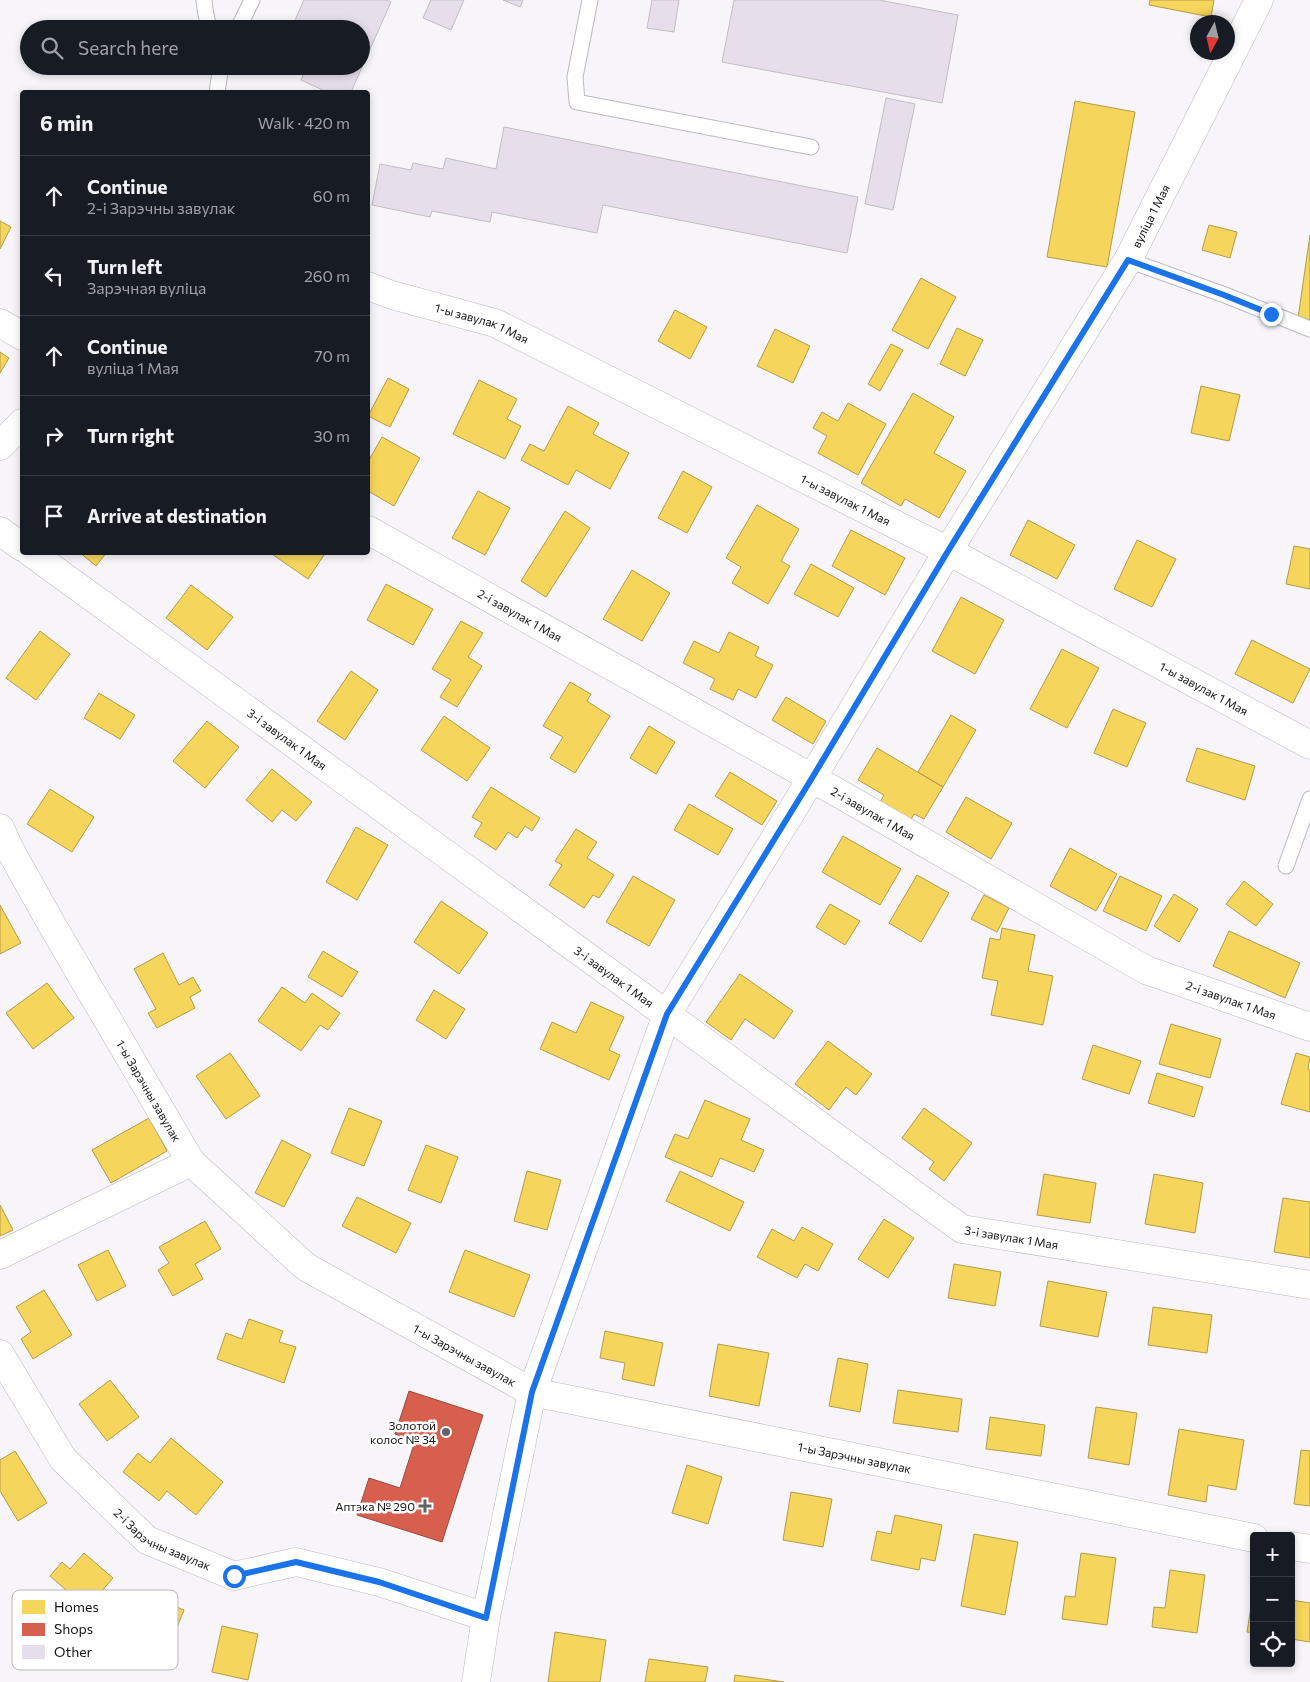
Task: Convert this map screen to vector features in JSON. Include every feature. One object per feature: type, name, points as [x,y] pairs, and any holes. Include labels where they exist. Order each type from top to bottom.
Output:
[{"type":"street","name":"вуліца 1 Мая","points":[[476,1682],[486,1618],[532,1392],[667,1014],[812,778],[948,551],[1128,260],[1259,0]]},
{"type":"street","name":"1-ы завулак 1 Мая","points":[[370,287],[392,295],[495,323],[948,551],[1310,745]]},
{"type":"street","points":[[0,323],[20,335]]},
{"type":"street","points":[[0,446],[20,425]]},
{"type":"street","points":[[0,531],[20,546]]},
{"type":"street","name":"2-і завулак 1 Мая","points":[[370,531],[812,778],[1146,970],[1310,1027]]},
{"type":"street","name":"3-і завулак 1 Мая","points":[[34,555],[962,1229],[1310,1285]]},
{"type":"street","name":"1-ы Зарэчны завулак","points":[[0,828],[9,848],[48,917],[191,1162],[306,1267],[532,1392],[1250,1537]]},
{"type":"street","points":[[0,1255],[191,1162]]},
{"type":"street","name":"2-і Зарэчны завулак","points":[[0,1354],[62,1458],[147,1540],[234,1576],[296,1562],[379,1582],[486,1618]]},
{"type":"street","points":[[1295,1547],[1310,1549]]},
{"type":"lane","points":[[204,0],[207,20]]},
{"type":"lane","points":[[242,20],[252,0]]},
{"type":"lane","points":[[590,0],[575,77],[577,102],[811,147]]},
{"type":"lane","points":[[216,90],[219,75]]},
{"type":"lane","points":[[1128,260],[1310,329]]},
{"type":"lane","points":[[1286,866],[1310,799]]},
{"type":"building: Homes","points":[[1150,0],[1214,0],[1211,15],[1201,15],[1149,5]]},
{"type":"building: Homes","points":[[1075,101],[1135,112],[1107,267],[1047,257]]},
{"type":"building: Homes","points":[[0,221],[11,227],[0,249]]},
{"type":"building: Homes","points":[[1209,225],[1237,232],[1230,258],[1202,250]]},
{"type":"building: Homes","points":[[1310,235],[1310,320],[1298,318]]},
{"type":"building: Homes","points":[[921,278],[956,297],[928,349],[892,330]]},
{"type":"building: Homes","points":[[675,310],[707,327],[690,359],[658,341]]},
{"type":"building: Homes","points":[[957,328],[983,340],[965,376],[940,364]]},
{"type":"building: Homes","points":[[775,329],[810,346],[793,383],[757,366]]},
{"type":"building: Homes","points":[[891,344],[903,350],[880,391],[868,384]]},
{"type":"building: Homes","points":[[0,352],[9,358],[0,373]]},
{"type":"building: Homes","points":[[388,378],[409,389],[390,427],[370,417],[370,412]]},
{"type":"building: Homes","points":[[479,380],[517,399],[507,419],[521,426],[505,459],[453,434]]},
{"type":"building: Homes","points":[[1201,386],[1240,395],[1229,441],[1191,433]]},
{"type":"building: Homes","points":[[913,393],[954,417],[934,453],[966,471],[939,518],[905,499],[901,506],[861,483]]},
{"type":"building: Homes","points":[[848,403],[886,424],[858,475],[818,453],[827,436],[813,428],[822,412],[838,421]]},
{"type":"building: Homes","points":[[568,406],[599,423],[593,434],[629,453],[610,489],[576,470],[568,485],[521,460],[530,444],[544,451]]},
{"type":"building: Homes","points":[[382,437],[420,458],[394,506],[370,492],[370,458]]},
{"type":"building: Homes","points":[[683,471],[712,487],[687,533],[658,518]]},
{"type":"building: Homes","points":[[478,491],[510,508],[485,555],[452,538]]},
{"type":"building: Homes","points":[[757,505],[799,529],[781,561],[790,566],[768,604],[732,583],[741,567],[726,558]]},
{"type":"building: Homes","points":[[565,511],[590,528],[546,597],[521,581]]},
{"type":"building: Homes","points":[[1028,520],[1075,545],[1057,579],[1010,555]]},
{"type":"building: Homes","points":[[851,530],[905,558],[885,595],[832,566]]},
{"type":"building: Homes","points":[[1137,540],[1176,559],[1152,607],[1114,589]]},
{"type":"building: Homes","points":[[1294,546],[1310,549],[1310,589],[1286,584]]},
{"type":"building: Homes","points":[[83,555],[105,555],[96,566]]},
{"type":"building: Homes","points":[[273,555],[324,555],[308,579]]},
{"type":"building: Homes","points":[[811,564],[854,588],[838,617],[794,594]]},
{"type":"building: Homes","points":[[632,570],[670,593],[642,641],[603,619]]},
{"type":"building: Homes","points":[[386,584],[433,609],[413,645],[367,620]]},
{"type":"building: Homes","points":[[191,585],[233,617],[207,650],[166,618]]},
{"type":"building: Homes","points":[[961,597],[1004,620],[975,674],[932,651]]},
{"type":"building: Homes","points":[[461,621],[483,633],[468,657],[482,666],[457,707],[440,697],[451,680],[432,669]]},
{"type":"building: Homes","points":[[40,631],[70,654],[36,700],[6,678]]},
{"type":"building: Homes","points":[[729,632],[759,647],[755,656],[773,665],[756,698],[738,689],[733,700],[710,689],[715,679],[683,663],[694,641],[719,653]]},
{"type":"building: Homes","points":[[1252,640],[1310,669],[1293,703],[1235,674]]},
{"type":"building: Homes","points":[[1062,649],[1099,668],[1067,728],[1030,709]]},
{"type":"building: Homes","points":[[351,671],[378,690],[345,740],[317,721]]},
{"type":"building: Homes","points":[[570,682],[591,694],[587,701],[610,716],[575,773],[550,758],[563,737],[543,726]]},
{"type":"building: Homes","points":[[99,693],[135,715],[120,739],[84,718]]},
{"type":"building: Homes","points":[[786,697],[826,721],[813,744],[772,720]]},
{"type":"building: Homes","points":[[1113,709],[1146,723],[1127,767],[1094,753]]},
{"type":"building: Homes","points":[[951,715],[976,730],[943,787],[918,772]]},
{"type":"building: Homes","points":[[444,716],[490,748],[467,781],[421,750]]},
{"type":"building: Homes","points":[[207,721],[239,747],[205,788],[173,761]]},
{"type":"building: Homes","points":[[649,726],[675,742],[656,774],[630,758]]},
{"type":"building: Homes","points":[[877,748],[943,787],[924,819],[914,814],[908,825],[877,808],[884,795],[858,780]]},
{"type":"building: Homes","points":[[1197,748],[1255,766],[1245,800],[1186,781]]},
{"type":"building: Homes","points":[[272,769],[312,802],[296,821],[282,810],[272,822],[246,800]]},
{"type":"building: Homes","points":[[730,772],[777,801],[762,825],[715,796]]},
{"type":"building: Homes","points":[[491,787],[540,818],[532,831],[525,826],[517,838],[508,832],[496,850],[474,836],[482,823],[472,817]]},
{"type":"building: Homes","points":[[50,789],[94,817],[72,852],[27,824]]},
{"type":"building: Homes","points":[[966,797],[1012,823],[991,859],[946,832]]},
{"type":"building: Homes","points":[[689,804],[733,829],[718,855],[674,830]]},
{"type":"building: Homes","points":[[356,827],[388,845],[357,900],[326,882]]},
{"type":"building: Homes","points":[[576,829],[597,842],[587,858],[614,875],[599,898],[593,895],[584,908],[549,885],[562,865],[555,861]]},
{"type":"building: Homes","points":[[843,836],[901,869],[880,905],[822,872]]},
{"type":"building: Homes","points":[[1070,848],[1117,874],[1096,911],[1050,886]]},
{"type":"building: Homes","points":[[917,875],[949,893],[921,942],[889,923]]},
{"type":"building: Homes","points":[[633,876],[675,900],[649,946],[606,922]]},
{"type":"building: Homes","points":[[1120,876],[1162,896],[1146,931],[1103,911]]},
{"type":"building: Homes","points":[[1244,881],[1273,904],[1256,926],[1226,904]]},
{"type":"building: Homes","points":[[1174,894],[1198,909],[1179,942],[1154,926]]},
{"type":"building: Homes","points":[[984,895],[1009,908],[997,932],[971,919]]},
{"type":"building: Homes","points":[[441,901],[488,933],[459,974],[414,942]]},
{"type":"building: Homes","points":[[830,904],[860,921],[845,945],[816,927]]},
{"type":"building: Homes","points":[[0,905],[21,943],[0,954]]},
{"type":"building: Homes","points":[[1002,928],[1035,935],[1028,971],[1053,976],[1043,1025],[991,1015],[998,981],[982,978],[990,938],[1000,940]]},
{"type":"building: Homes","points":[[1229,931],[1300,963],[1285,998],[1213,966]]},
{"type":"building: Homes","points":[[323,951],[358,972],[342,997],[308,977]]},
{"type":"building: Homes","points":[[163,953],[179,985],[193,977],[201,991],[190,997],[195,1008],[157,1028],[148,1013],[156,1009],[134,969]]},
{"type":"building: Homes","points":[[740,974],[793,1011],[774,1039],[745,1019],[731,1040],[706,1022]]},
{"type":"building: Homes","points":[[47,983],[74,1018],[33,1049],[6,1013]]},
{"type":"building: Homes","points":[[282,987],[305,1003],[312,993],[340,1013],[328,1030],[320,1025],[301,1051],[258,1021]]},
{"type":"building: Homes","points":[[434,990],[465,1009],[446,1039],[416,1020]]},
{"type":"building: Homes","points":[[591,1002],[624,1017],[609,1050],[620,1055],[609,1080],[540,1049],[552,1022],[576,1033]]},
{"type":"building: Homes","points":[[1171,1024],[1221,1039],[1210,1078],[1159,1064]]},
{"type":"building: Homes","points":[[828,1041],[872,1074],[856,1095],[846,1087],[829,1110],[795,1084]]},
{"type":"building: Homes","points":[[1093,1045],[1141,1061],[1129,1094],[1082,1079]]},
{"type":"building: Homes","points":[[230,1053],[260,1096],[226,1119],[196,1076]]},
{"type":"building: Homes","points":[[1296,1053],[1310,1057],[1308,1069],[1310,1070],[1310,1112],[1281,1104]]},
{"type":"building: Homes","points":[[1157,1073],[1203,1087],[1194,1117],[1148,1103]]},
{"type":"building: Homes","points":[[705,1100],[750,1119],[741,1140],[764,1150],[754,1172],[720,1158],[712,1177],[665,1157],[675,1134],[688,1139]]},
{"type":"building: Homes","points":[[349,1108],[382,1121],[364,1166],[331,1153]]},
{"type":"building: Homes","points":[[924,1108],[972,1143],[944,1181],[929,1169],[934,1162],[902,1138]]},
{"type":"building: Homes","points":[[149,1118],[167,1151],[111,1183],[92,1150]]},
{"type":"building: Homes","points":[[282,1140],[311,1155],[284,1207],[255,1193]]},
{"type":"building: Homes","points":[[426,1145],[458,1157],[441,1203],[408,1190]]},
{"type":"building: Homes","points":[[527,1171],[561,1180],[547,1230],[514,1221]]},
{"type":"building: Homes","points":[[680,1171],[744,1202],[730,1231],[666,1201]]},
{"type":"building: Homes","points":[[1044,1174],[1096,1183],[1090,1223],[1037,1215]]},
{"type":"building: Homes","points":[[1154,1174],[1203,1183],[1195,1233],[1145,1224]]},
{"type":"building: Homes","points":[[357,1197],[411,1223],[396,1253],[342,1226]]},
{"type":"building: Homes","points":[[1283,1198],[1310,1202],[1310,1258],[1274,1252]]},
{"type":"building: Homes","points":[[0,1205],[13,1230],[0,1236]]},
{"type":"building: Homes","points":[[884,1219],[914,1238],[888,1278],[858,1259]]},
{"type":"building: Homes","points":[[205,1221],[221,1249],[195,1264],[203,1279],[173,1296],[158,1270],[169,1263],[159,1247]]},
{"type":"building: Homes","points":[[802,1227],[833,1244],[818,1271],[805,1264],[797,1278],[757,1257],[772,1229],[794,1241]]},
{"type":"building: Homes","points":[[108,1250],[126,1286],[97,1301],[78,1265]]},
{"type":"building: Homes","points":[[465,1250],[530,1275],[514,1317],[449,1292]]},
{"type":"building: Homes","points":[[954,1264],[1001,1272],[995,1306],[948,1298]]},
{"type":"building: Homes","points":[[1048,1281],[1107,1292],[1098,1337],[1040,1326]]},
{"type":"building: Homes","points":[[44,1290],[72,1335],[33,1359],[21,1339],[31,1332],[16,1307]]},
{"type":"building: Homes","points":[[1153,1307],[1212,1315],[1207,1353],[1148,1345]]},
{"type":"building: Homes","points":[[249,1319],[283,1331],[279,1342],[296,1347],[284,1383],[217,1359],[226,1333],[242,1339]]},
{"type":"building: Homes","points":[[605,1331],[663,1343],[654,1386],[622,1379],[625,1363],[600,1358]]},
{"type":"building: Homes","points":[[718,1344],[769,1353],[759,1406],[709,1396]]},
{"type":"building: Homes","points":[[838,1358],[868,1364],[860,1412],[829,1406]]},
{"type":"building: Homes","points":[[110,1380],[139,1417],[107,1441],[79,1404]]},
{"type":"building: Homes","points":[[898,1390],[962,1399],[958,1432],[893,1423]]},
{"type":"building: Homes","points":[[1096,1407],[1137,1413],[1129,1465],[1088,1458]]},
{"type":"building: Homes","points":[[990,1417],[1045,1425],[1041,1456],[986,1449]]},
{"type":"building: Homes","points":[[1179,1429],[1244,1440],[1236,1490],[1208,1485],[1206,1502],[1168,1495]]},
{"type":"building: Homes","points":[[171,1438],[223,1482],[196,1515],[167,1491],[159,1501],[123,1472],[138,1453],[150,1463]]},
{"type":"building: Homes","points":[[1301,1450],[1310,1451],[1310,1506],[1294,1504]]},
{"type":"building: Homes","points":[[15,1451],[47,1503],[18,1521],[0,1491],[0,1460]]},
{"type":"building: Homes","points":[[687,1465],[722,1477],[708,1524],[672,1513]]},
{"type":"building: Homes","points":[[791,1492],[832,1499],[823,1547],[783,1540]]},
{"type":"building: Homes","points":[[895,1515],[942,1525],[935,1561],[921,1558],[919,1570],[871,1560],[877,1531],[891,1534]]},
{"type":"building: Homes","points":[[974,1534],[1018,1542],[1005,1615],[961,1606]]},
{"type":"building: Homes","points":[[84,1553],[113,1578],[103,1590],[66,1590],[50,1576],[62,1562],[70,1569]]},
{"type":"building: Homes","points":[[1081,1553],[1116,1558],[1107,1625],[1062,1619],[1065,1596],[1075,1597]]},
{"type":"building: Homes","points":[[1170,1570],[1205,1575],[1197,1633],[1152,1627],[1154,1607],[1165,1608]]},
{"type":"building: Homes","points":[[1295,1601],[1310,1603],[1310,1642],[1295,1640]]},
{"type":"building: Homes","points":[[178,1608],[184,1610],[178,1625]]},
{"type":"building: Homes","points":[[1250,1613],[1250,1632],[1247,1632]]},
{"type":"building: Homes","points":[[222,1626],[258,1634],[248,1680],[212,1672]]},
{"type":"building: Homes","points":[[555,1632],[606,1640],[600,1682],[548,1682]]},
{"type":"building: Homes","points":[[649,1659],[708,1667],[705,1682],[645,1682]]},
{"type":"building: Homes","points":[[735,1675],[784,1682],[734,1682]]},
{"type":"building: Shops","points":[[409,1391],[483,1415],[442,1542],[357,1515],[369,1478],[400,1488],[415,1441],[395,1434]]},
{"type":"building: Other","points":[[304,0],[387,0],[391,2],[370,49],[370,20],[295,20]]},
{"type":"building: Other","points":[[431,0],[464,0],[451,30],[423,18]]},
{"type":"building: Other","points":[[503,0],[523,0],[520,7]]},
{"type":"building: Other","points":[[652,0],[679,0],[674,32],[647,28]]},
{"type":"building: Other","points":[[734,0],[879,0],[958,15],[942,103],[722,62]]},
{"type":"building: Other","points":[[303,75],[359,75],[352,90],[323,90],[301,80]]},
{"type":"building: Other","points":[[886,98],[915,104],[893,210],[865,204]]},
{"type":"building: Other","points":[[504,127],[858,197],[847,253],[603,205],[597,233],[492,212],[490,222],[432,211],[430,217],[372,205],[380,164],[411,170],[413,163],[443,169],[446,158],[496,169]]},
{"type":"place","name":"Золотой колос № 34","points":[[446,1432]]},
{"type":"place","name":"Аптэка № 290","points":[[425,1506]]},
{"type":"route","points":[[234,1576],[296,1562],[379,1582],[486,1618],[532,1392],[667,1014],[812,778],[948,551],[1128,260],[1271,314]]}]
